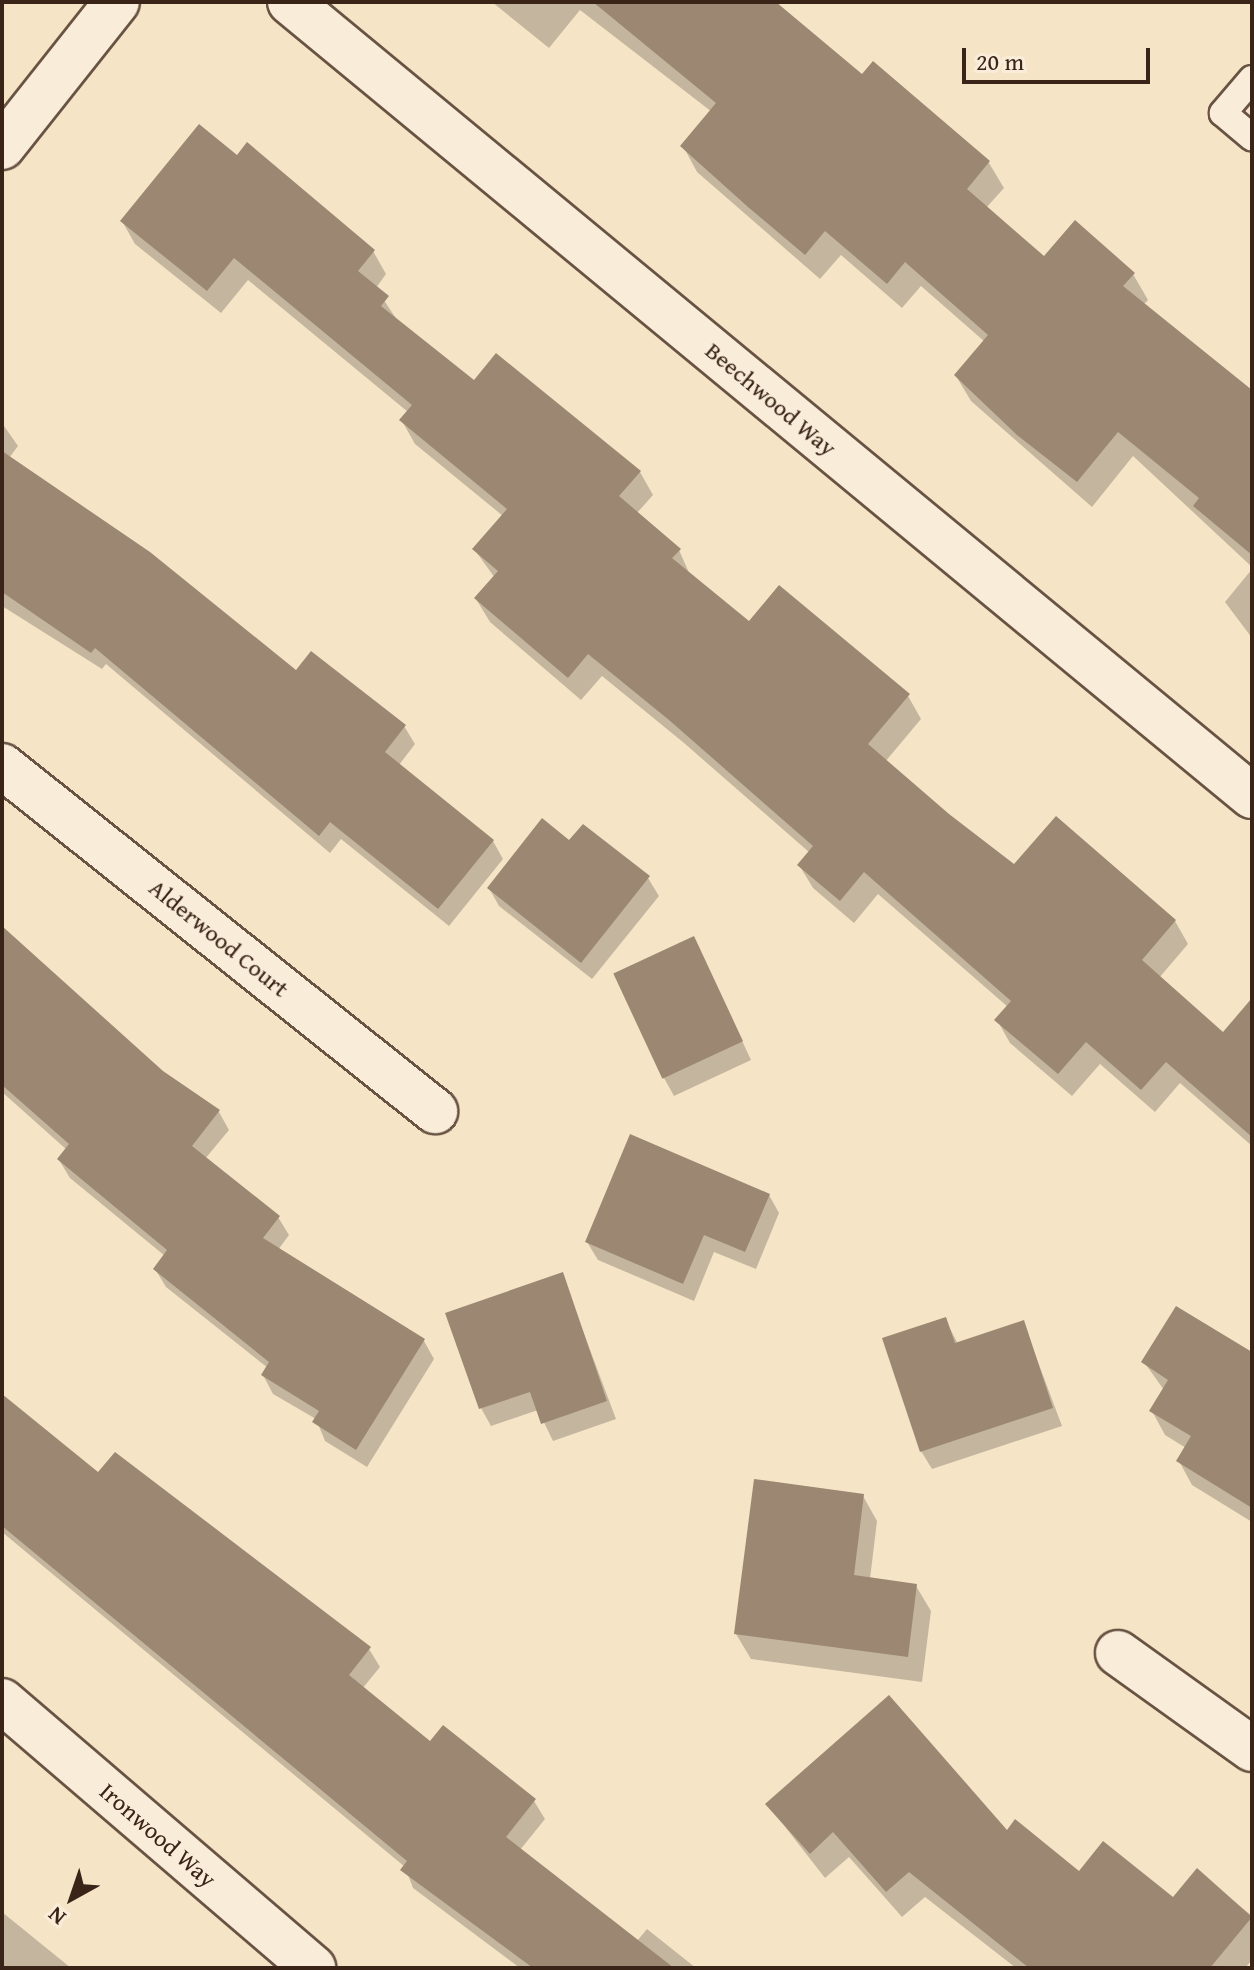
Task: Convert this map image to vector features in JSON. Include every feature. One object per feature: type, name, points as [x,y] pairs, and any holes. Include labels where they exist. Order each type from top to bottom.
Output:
[{"type":"street","points":[[2,147],[117,2]]},
{"type":"street","name":"Beechwood Way","points":[[290,2],[1252,796]]},
{"type":"street","name":"Alderwood Court","points":[[2,766],[435,1111]]},
{"type":"street","points":[[1118,1653],[1252,1749]]},
{"type":"street","name":"Ironwood Way","points":[[2,1701],[313,1968]]},
{"type":"lane","points":[[1252,79],[1223,113],[1252,137]]},
{"type":"building","points":[[593,2],[776,2],[862,74],[873,61],[990,161],[967,189],[1044,256],[1075,220],[1135,273],[1123,286],[1252,390],[1252,555],[1193,506],[1199,498],[1118,432],[1077,482],[1017,435],[954,375],[988,335],[905,262],[887,284],[825,231],[805,255],[748,207],[680,146],[716,103]]},
{"type":"building","points":[[199,124],[237,155],[247,142],[375,250],[358,271],[389,296],[381,306],[474,380],[496,353],[641,471],[619,496],[681,549],[672,558],[749,621],[779,585],[910,694],[868,744],[949,814],[1014,864],[1056,816],[1176,920],[1142,960],[1223,1032],[1252,998],[1252,1137],[1166,1062],[1141,1090],[1086,1042],[1058,1074],[994,1020],[1011,1001],[864,872],[840,901],[797,865],[813,846],[669,720],[588,654],[568,678],[474,598],[498,571],[472,549],[507,509],[399,420],[412,405],[234,258],[207,291],[120,221]]},
{"type":"building","points":[[2,451],[150,552],[296,670],[311,651],[406,725],[385,752],[494,840],[438,909],[330,822],[319,836],[95,648],[91,653],[2,592]]},
{"type":"building","points":[[542,818],[569,840],[583,824],[650,876],[581,963],[487,888]]},
{"type":"building","points":[[2,926],[163,1071],[220,1110],[192,1146],[280,1216],[263,1238],[425,1339],[356,1450],[312,1422],[319,1411],[261,1375],[269,1362],[153,1269],[167,1250],[57,1159],[69,1144],[2,1085]]},
{"type":"building","points":[[694,936],[743,1041],[662,1079],[613,974]]},
{"type":"building","points":[[630,1134],[770,1194],[745,1252],[704,1235],[683,1284],[585,1242]]},
{"type":"building","points":[[563,1272],[607,1401],[541,1424],[530,1392],[479,1409],[445,1313]]},
{"type":"building","points":[[1176,1306],[1252,1352],[1252,1508],[1176,1461],[1191,1436],[1149,1411],[1168,1380],[1141,1362]]},
{"type":"building","points":[[946,1317],[955,1343],[1024,1320],[1053,1408],[920,1452],[882,1338]]},
{"type":"building","points":[[2,1394],[98,1472],[115,1452],[371,1647],[349,1675],[430,1741],[443,1725],[536,1799],[506,1837],[674,1968],[533,1968],[400,1870],[407,1861],[2,1526]]},
{"type":"building","points":[[754,1479],[864,1494],[854,1575],[917,1584],[908,1657],[734,1634]]},
{"type":"building","points":[[889,1695],[1007,1830],[1015,1819],[1079,1871],[1103,1841],[1173,1897],[1197,1868],[1252,1917],[1210,1968],[1029,1968],[909,1872],[886,1892],[833,1832],[810,1854],[765,1804]]}]
